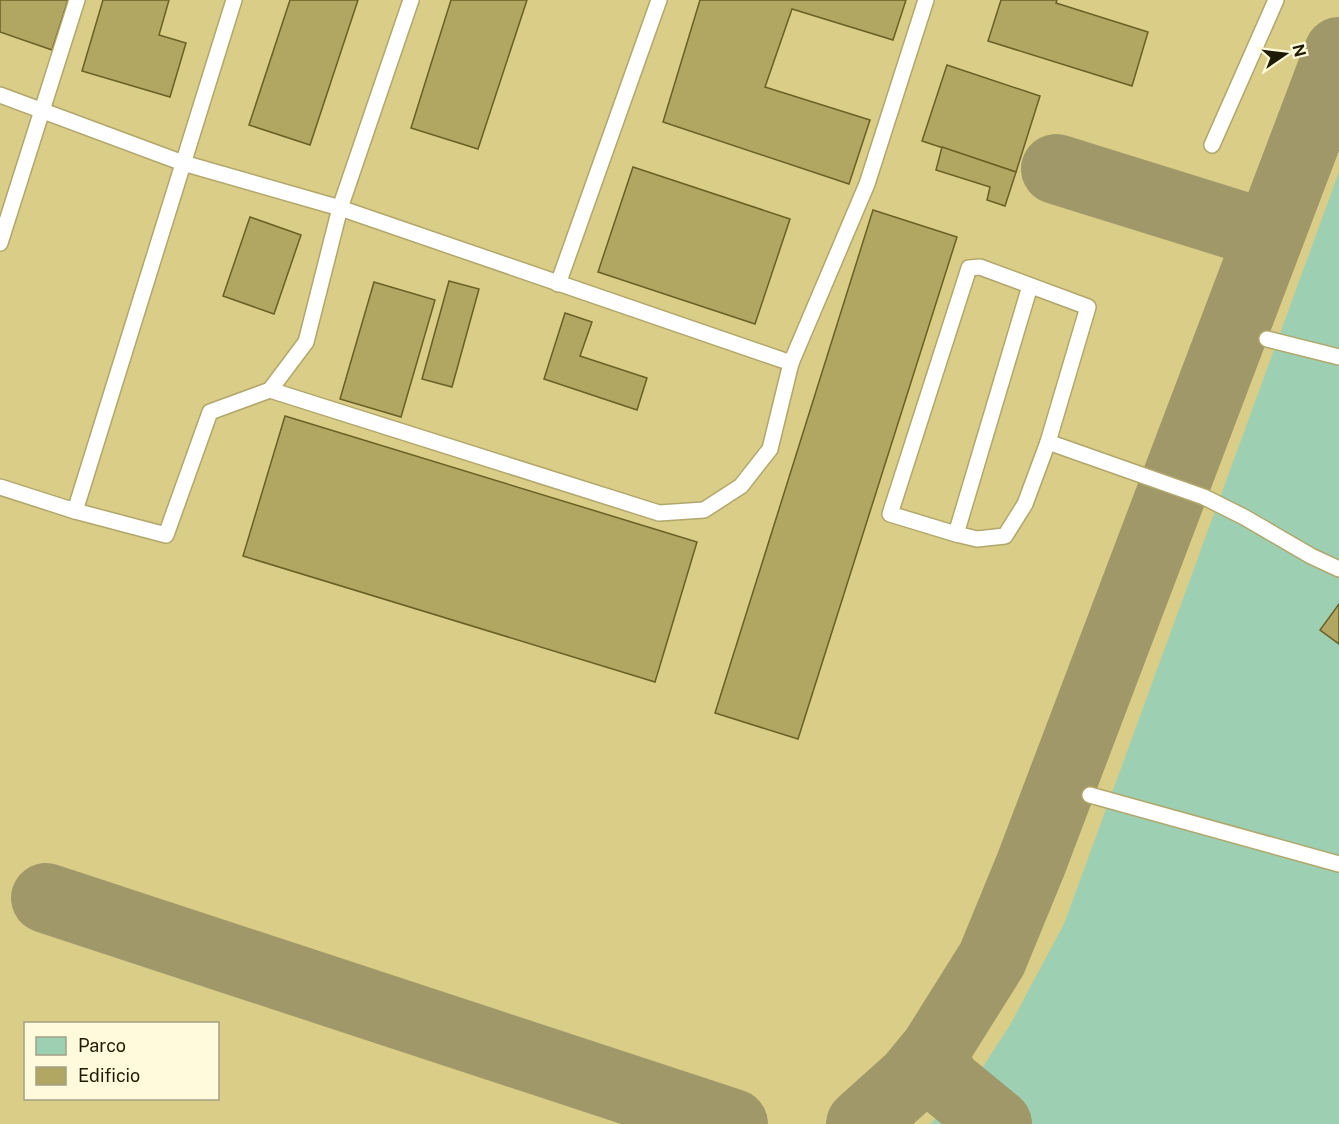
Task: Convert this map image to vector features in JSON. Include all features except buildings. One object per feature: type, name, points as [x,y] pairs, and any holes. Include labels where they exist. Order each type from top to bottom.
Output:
[{"type":"lane","points":[[0,243],[77,0]]},
{"type":"lane","points":[[75,511],[234,0]]},
{"type":"lane","points":[[0,487],[75,511],[166,535],[210,412],[270,390],[306,342],[340,207],[411,0]]},
{"type":"lane","points":[[558,284],[658,0]]},
{"type":"lane","points":[[270,390],[659,513],[704,510],[741,486],[770,449],[791,363],[867,184],[926,0]]},
{"type":"lane","points":[[1212,145],[1276,0]]},
{"type":"lane","points":[[0,95],[183,163],[340,207],[791,363]]},
{"type":"lane","points":[[980,267],[1088,307],[1048,442],[1025,504],[1005,537],[977,539],[890,514],[969,268],[980,267]]},
{"type":"lane","points":[[956,534],[1030,286]]},
{"type":"lane","points":[[1267,339],[1339,357]]},
{"type":"lane","points":[[1048,442],[1204,497],[1244,517],[1311,556],[1339,568]]},
{"type":"lane","points":[[1090,795],[1339,864]]},
{"type":"shaded area","points":[[0,0],[1339,0],[1339,1124],[0,1124]]},
{"type":"green space","points":[[1339,172],[1339,1124],[930,1124],[975,1079],[1010,1025],[1064,924]]},
{"type":"taxiway","points":[[861,1124],[911,1079],[935,1050],[992,959],[1031,864],[1339,52]]},
{"type":"taxiway","points":[[1056,169],[1239,226]]},
{"type":"taxiway","points":[[46,898],[733,1124]]},
{"type":"taxiway","points":[[935,1050],[936,1066],[947,1083],[997,1124]]}]
